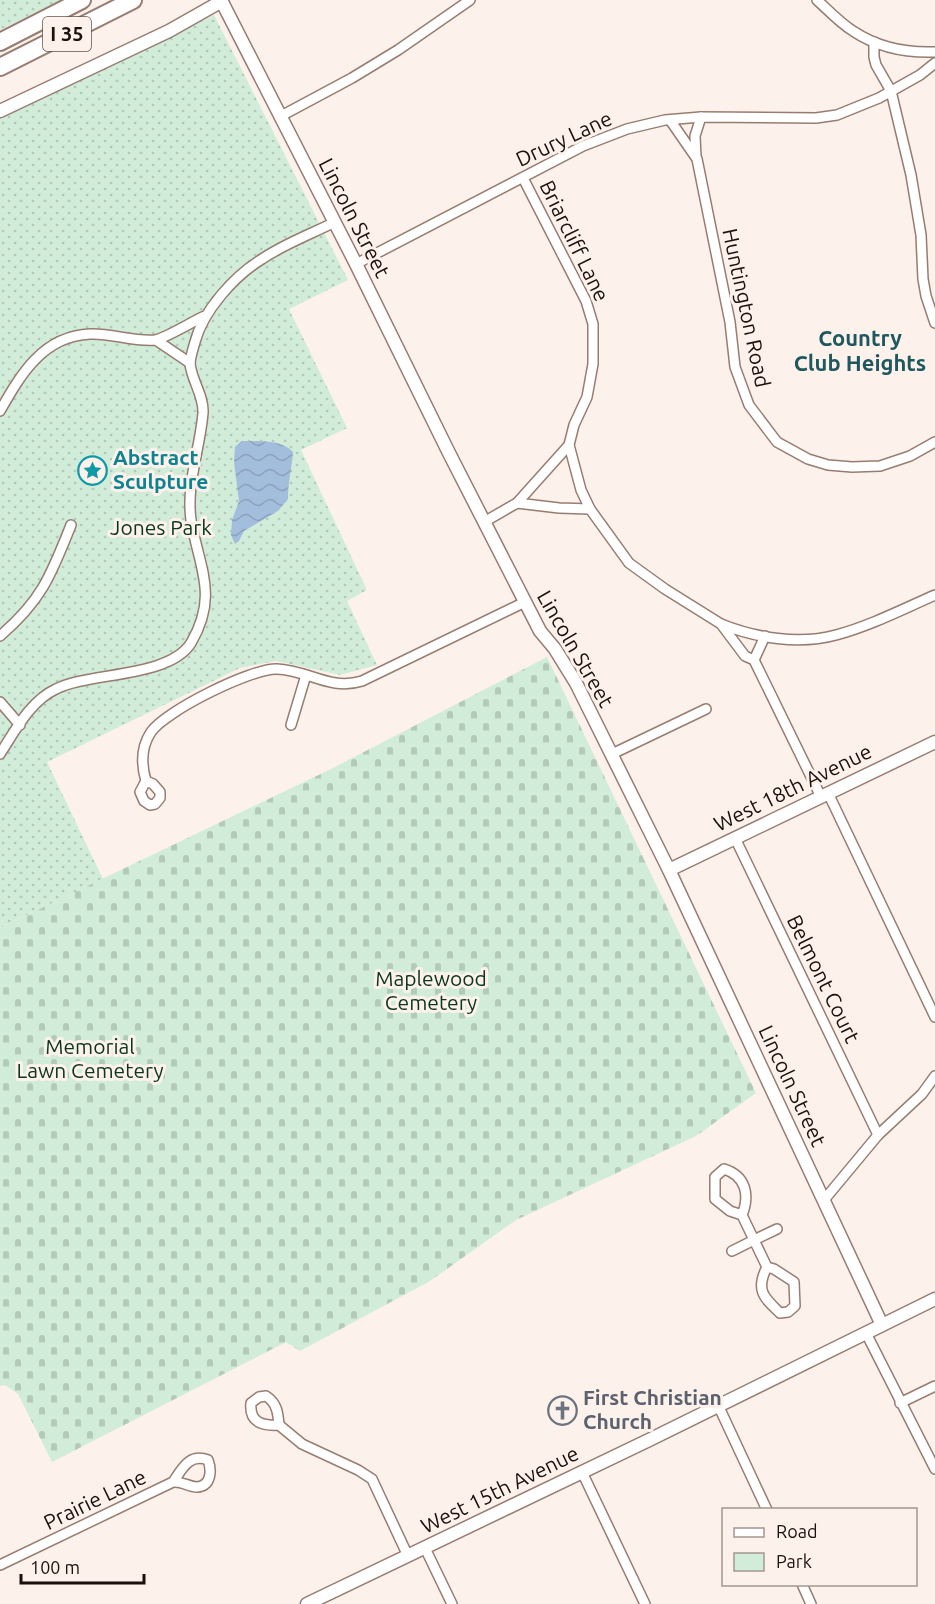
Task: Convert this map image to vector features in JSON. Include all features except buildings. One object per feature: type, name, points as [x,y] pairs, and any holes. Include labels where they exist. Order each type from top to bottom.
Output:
[{"type":"highway","name":"I 35","points":[[0,42],[82,0]]},
{"type":"highway","name":"I 35","points":[[0,67],[133,0]]},
{"type":"street","points":[[280,116],[352,78],[398,50],[470,0]]},
{"type":"street","points":[[817,0],[852,31],[874,42],[899,50],[935,52]]},
{"type":"street","points":[[0,111],[169,31],[221,1]]},
{"type":"street","name":"Lincoln Street","points":[[221,1],[335,222],[540,631],[555,649],[576,683],[612,754],[669,870],[882,1325]]},
{"type":"street","points":[[874,42],[876,65],[891,91],[911,176],[921,235],[923,279],[935,323]]},
{"type":"street","name":"Drury Lane","points":[[356,264],[583,146],[627,129],[670,120],[701,117],[816,118],[837,115],[891,91],[921,75],[935,63]]},
{"type":"street","points":[[696,159],[695,136],[701,117]]},
{"type":"street","name":"Huntington Road","points":[[670,120],[696,159],[730,322],[735,367],[749,405],[777,442],[808,459],[828,465],[852,467],[880,466],[910,456],[935,442]]},
{"type":"street","name":"Briarcliff Lane","points":[[523,178],[586,301],[593,324],[593,364],[587,397],[574,426],[569,445]]},
{"type":"street","points":[[0,754],[32,707],[56,689],[157,665],[175,656],[189,645],[207,602],[205,580],[189,499],[203,409],[190,363],[197,336],[205,316],[219,298],[256,263],[335,222]]},
{"type":"street","points":[[156,340],[205,316]]},
{"type":"street","points":[[0,411],[21,375],[37,356],[69,338],[90,334],[156,340],[190,363]]},
{"type":"street","points":[[484,522],[517,503],[569,445]]},
{"type":"street","points":[[569,445],[581,490],[590,508],[629,563],[664,589],[721,624],[737,631],[777,639],[834,636],[869,624],[935,595]]},
{"type":"street","points":[[517,503],[559,508],[590,508]]},
{"type":"street","points":[[0,636],[36,600],[46,584],[70,525]]},
{"type":"street","points":[[146,781],[142,763],[144,745],[151,732],[175,711],[235,680],[258,671],[277,669],[349,685],[362,681],[525,602]]},
{"type":"street","points":[[721,624],[745,656],[754,660],[825,795],[935,1017]]},
{"type":"street","points":[[754,660],[765,636]]},
{"type":"street","points":[[291,725],[306,675]]},
{"type":"street","points":[[0,702],[20,725]]},
{"type":"street","points":[[612,754],[706,709]]},
{"type":"street","name":"West 18th Avenue","points":[[669,870],[935,742]]},
{"type":"street","name":"Belmont Court","points":[[735,838],[878,1135]]},
{"type":"street","points":[[824,1200],[878,1135],[922,1094],[935,1077]]},
{"type":"street","points":[[742,1215],[730,1211],[715,1199],[715,1176],[724,1169],[730,1171],[744,1184],[746,1202],[742,1215],[767,1267],[794,1282],[795,1306],[788,1312],[780,1313],[764,1298],[762,1293],[764,1273],[767,1267]]},
{"type":"street","points":[[732,1251],[777,1229]]},
{"type":"street","name":"West 15th Avenue","points":[[308,1604],[935,1299]]},
{"type":"street","points":[[866,1333],[935,1469]]},
{"type":"street","points":[[900,1402],[935,1386]]},
{"type":"street","points":[[718,1405],[767,1508]]},
{"type":"street","points":[[279,1425],[302,1444],[372,1479],[408,1556]]},
{"type":"street","points":[[582,1472],[645,1604]]},
{"type":"street","name":"Prairie Lane","points":[[0,1565],[173,1482]]},
{"type":"street","points":[[425,1548],[452,1604]]},
{"type":"street","points":[[803,1586],[811,1604]]},
{"type":"green space","points":[[0,0],[61,0],[0,30]]},
{"type":"green space","name":"Jones Park","points":[[214,15],[348,280],[289,309],[347,428],[301,450],[367,590],[347,601],[377,665],[340,675],[276,661],[240,668],[47,762],[103,879],[0,928],[0,118]]},
{"type":"green space","name":"Maplewood Cemetery","points":[[547,657],[756,1093],[696,1136],[516,1220],[430,1281],[300,1351],[286,1342],[52,1462],[18,1394],[5,1385],[0,1386],[0,928],[331,769]]},
{"type":"water","points":[[242,441],[276,443],[293,452],[288,499],[278,511],[244,531],[235,544],[231,535],[232,520],[239,501],[234,462],[235,447]]},
{"type":"place","name":"Abstract Sculpture","points":[[92,470]]},
{"type":"place","name":"First Christian Church","points":[[562,1410]]},
{"type":"district","name":"Country Club Heights","points":[[860,350]]},
{"type":"park label","name":"Memorial Lawn Cemetery","points":[[90,1059]]}]
